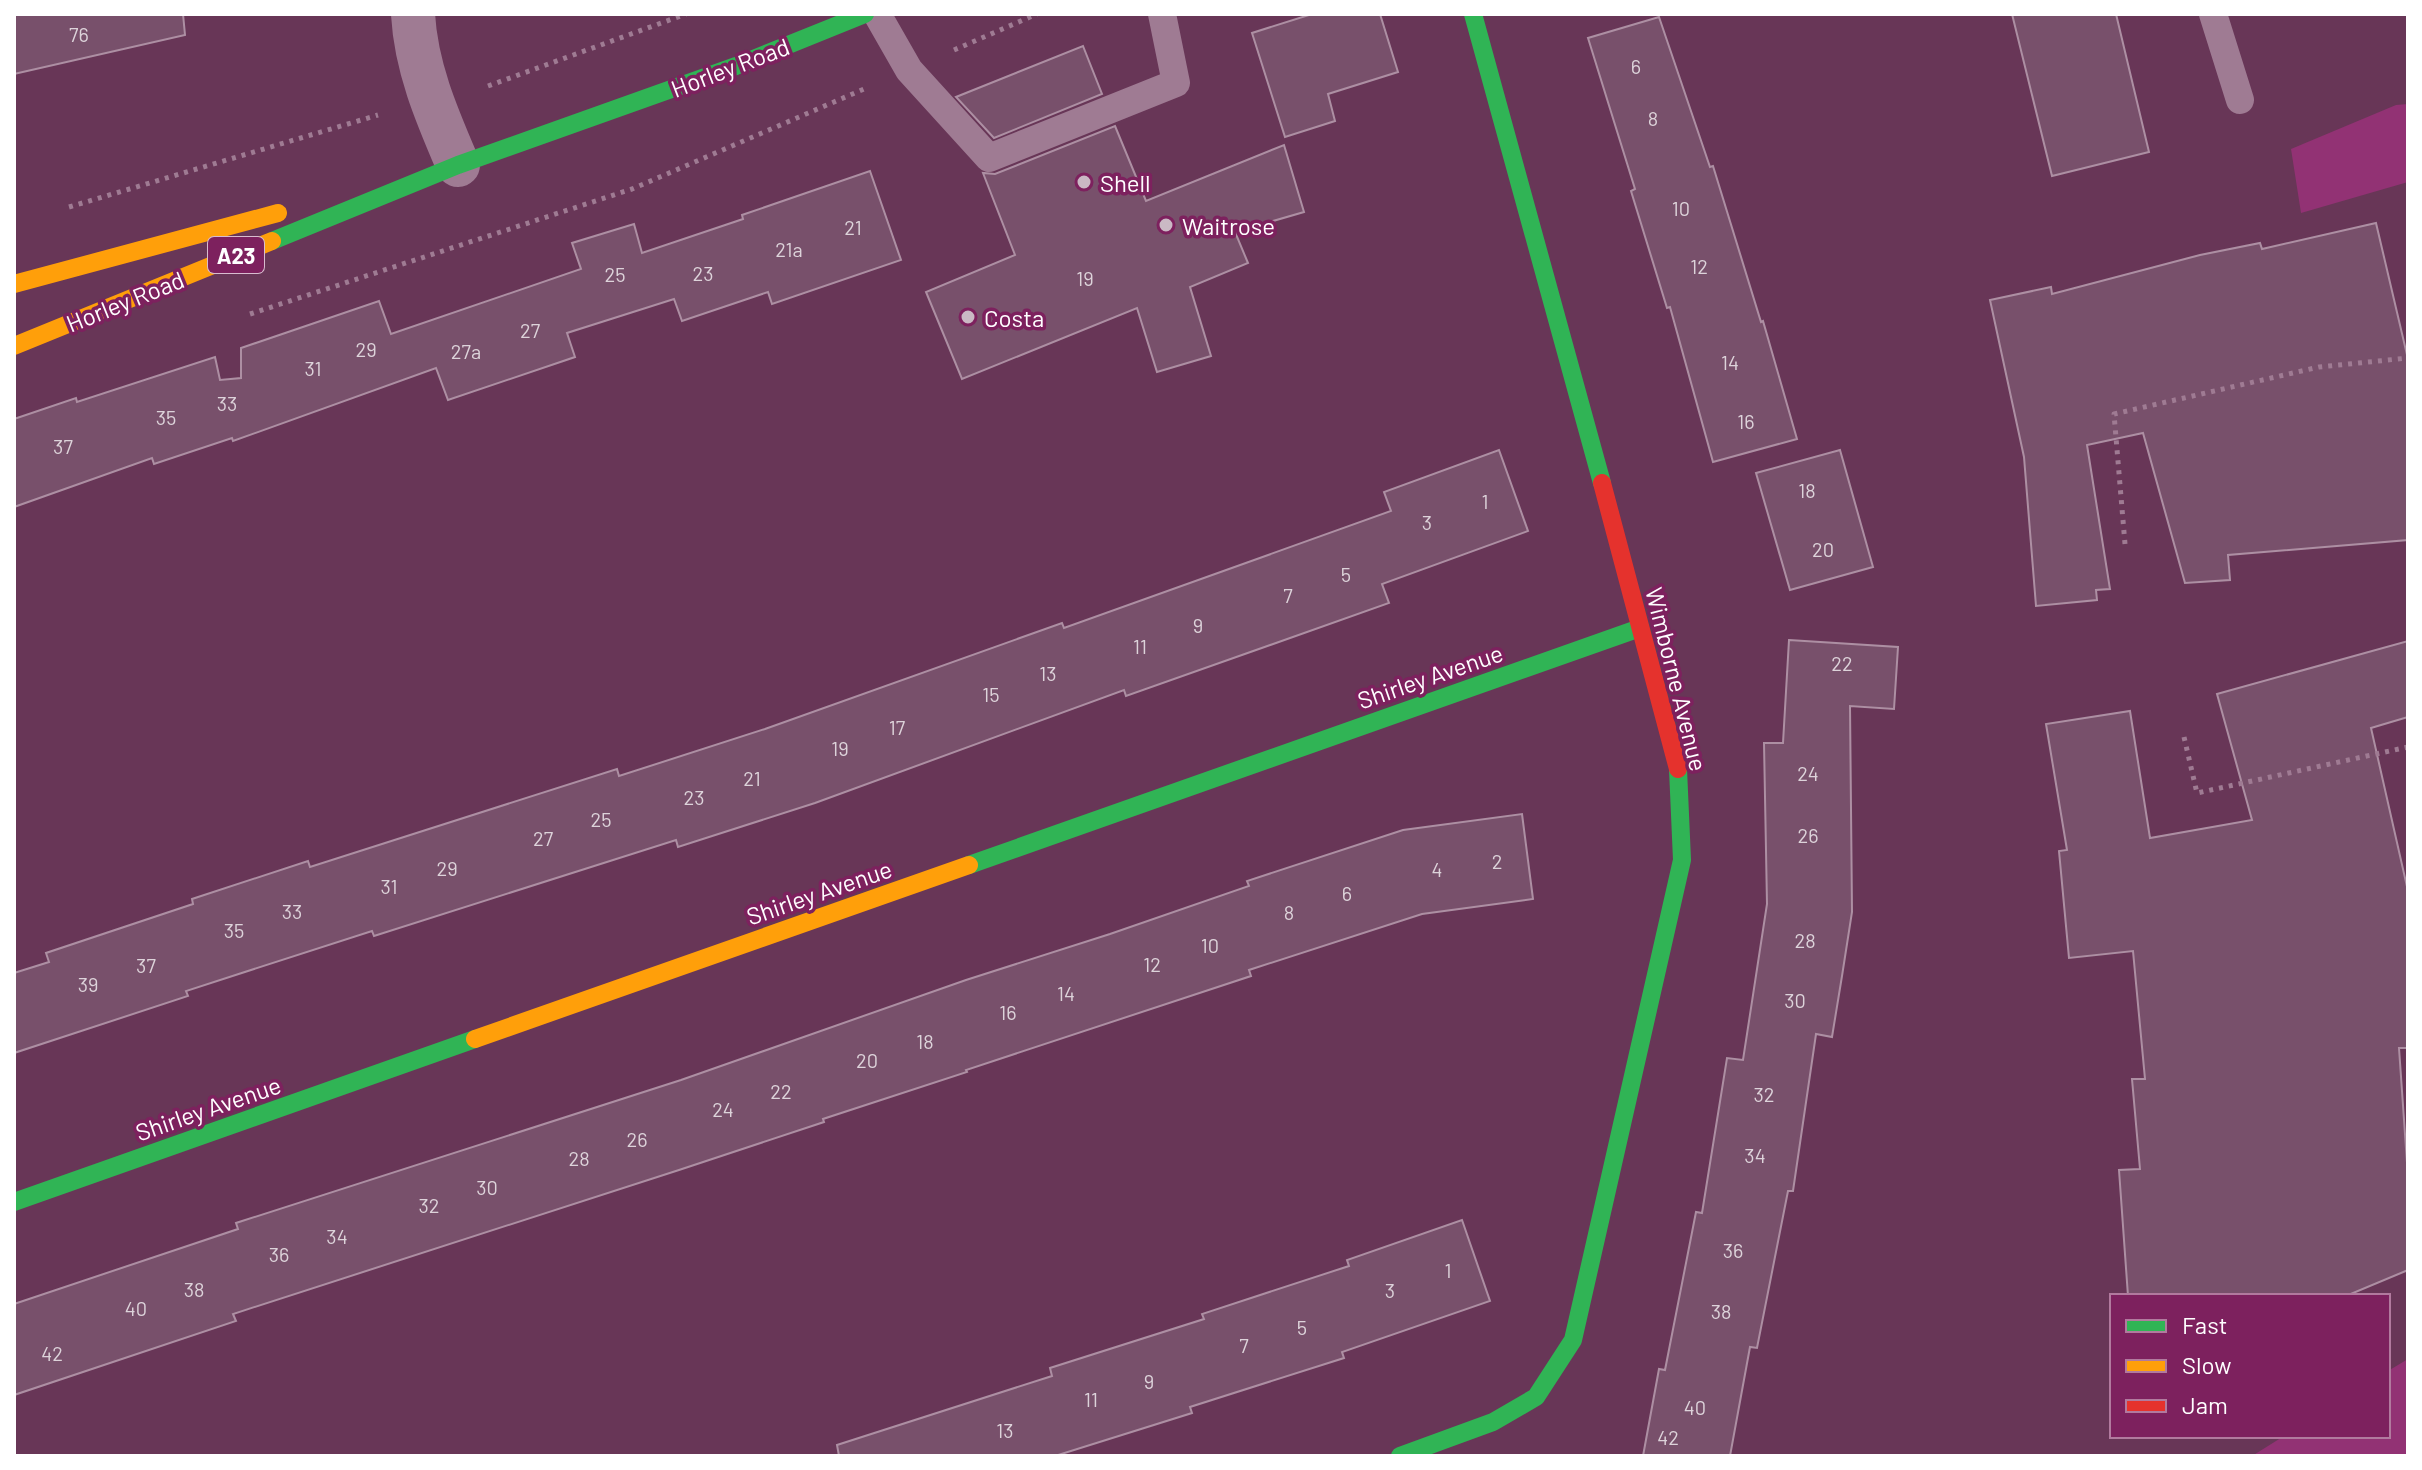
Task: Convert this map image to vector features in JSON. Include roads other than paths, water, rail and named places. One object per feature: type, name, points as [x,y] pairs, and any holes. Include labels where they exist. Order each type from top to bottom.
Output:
[{"type":"street","points":[[413,14],[414,34],[429,100],[458,165]]},
{"type":"street","name":"Horley Road","points":[[14,346],[458,165],[736,66],[865,14]]},
{"type":"street","name":"Wimborne Avenue","points":[[1400,1456],[1493,1422],[1536,1397],[1573,1340],[1682,860],[1678,762],[1473,14]]},
{"type":"street","name":"Horley Road","points":[[320,202],[458,165]]},
{"type":"street","name":"Horley Road","points":[[14,284],[290,210]]},
{"type":"street","name":"Shirley Avenue","points":[[14,1202],[1640,628]]},
{"type":"lane","points":[[877,14],[909,70],[989,158],[1176,83],[1162,14]]},
{"type":"lane","points":[[2213,14],[2240,100]]},
{"type":"place","name":"Shell","points":[[1084,182]]},
{"type":"place","name":"Waitrose","points":[[1166,225]]},
{"type":"place","name":"Costa","points":[[968,317]]}]
